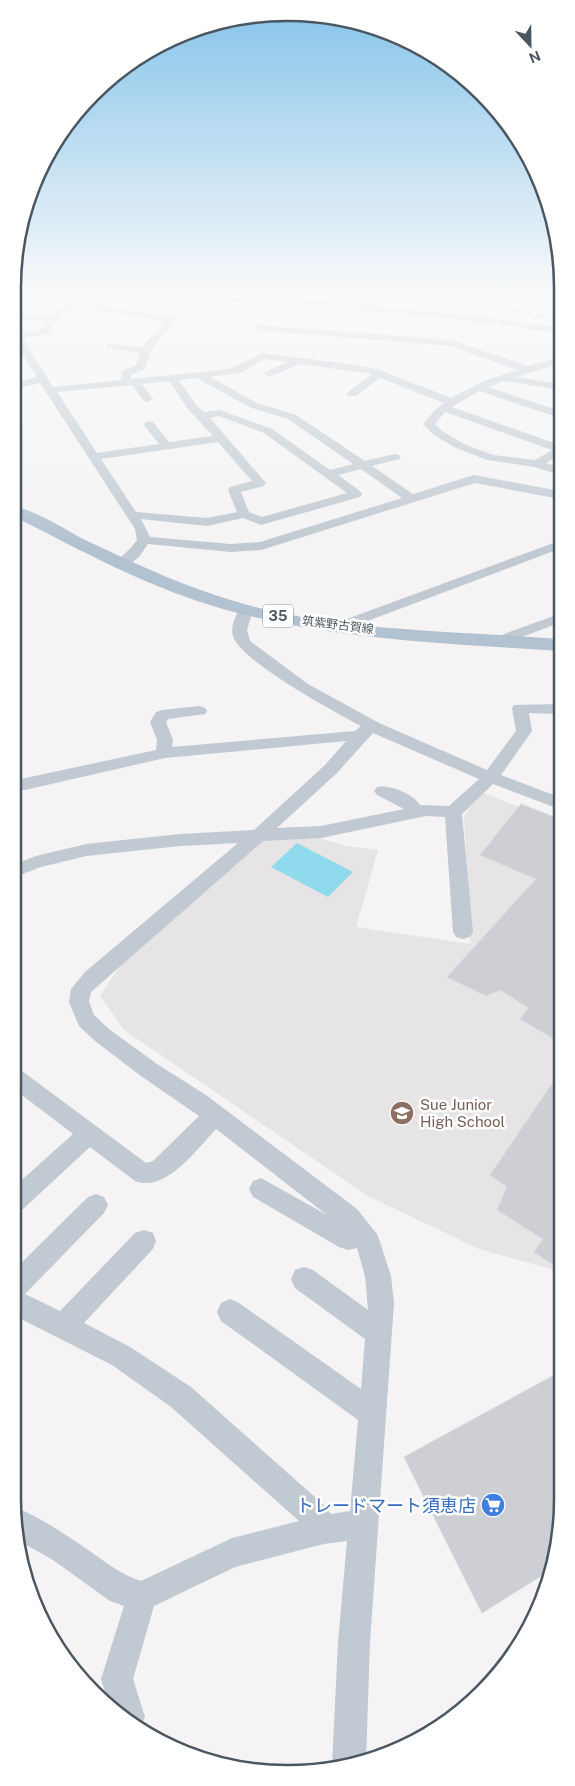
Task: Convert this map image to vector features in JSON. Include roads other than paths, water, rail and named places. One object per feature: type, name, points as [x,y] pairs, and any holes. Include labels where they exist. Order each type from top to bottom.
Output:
[{"type":"main road","name":"筑紫野古賀線","points":[[21,514],[122,564],[188,591],[246,610],[341,626],[554,645]]},
{"type":"street","points":[[128,378],[148,398]]},
{"type":"street","points":[[50,390],[168,378]]},
{"type":"street","points":[[172,378],[192,406],[260,483],[234,490],[244,514]]},
{"type":"street","points":[[204,378],[253,405],[292,417],[412,499]]},
{"type":"street","points":[[352,394],[373,378]]},
{"type":"street","points":[[391,378],[448,405],[554,448]]},
{"type":"street","points":[[504,378],[479,388],[448,405],[429,424],[438,433],[460,446],[491,458],[538,464],[554,470]]},
{"type":"street","points":[[507,378],[554,386]]},
{"type":"street","points":[[21,384],[43,379],[141,529],[144,540]]},
{"type":"street","points":[[479,388],[554,413]]},
{"type":"street","points":[[137,515],[206,522],[244,514],[261,521],[356,494],[268,431],[220,413],[202,416]]},
{"type":"street","points":[[149,424],[166,446]]},
{"type":"street","points":[[94,457],[221,438]]},
{"type":"street","points":[[538,464],[554,454]]},
{"type":"street","points":[[329,474],[394,457]]},
{"type":"street","points":[[144,540],[232,548],[261,546],[474,479],[554,494]]},
{"type":"street","points":[[122,564],[134,554],[144,540]]},
{"type":"street","points":[[341,626],[554,547]]},
{"type":"street","points":[[246,610],[240,628],[240,636],[247,646],[294,682],[335,708],[365,731],[554,801]]},
{"type":"street","points":[[501,640],[554,620]]},
{"type":"street","points":[[21,868],[36,862],[86,850],[180,840],[321,832],[426,810],[453,812],[490,778],[524,731],[520,708],[554,708]]},
{"type":"street","points":[[166,753],[163,746],[166,740],[158,722],[162,715],[199,711]]},
{"type":"street","points":[[21,784],[166,753],[342,736],[365,731]]},
{"type":"street","points":[[349,1758],[354,1642],[381,1302],[378,1276],[368,1242],[348,1217],[215,1115],[102,1035],[86,1020],[79,1002],[81,989],[92,977],[260,834],[331,768],[365,731]]},
{"type":"street","points":[[382,791],[410,803],[415,812]]},
{"type":"street","points":[[453,812],[463,932]]},
{"type":"street","points":[[21,1082],[143,1174],[160,1170],[215,1115]]},
{"type":"street","points":[[21,1196],[89,1134]]},
{"type":"street","points":[[260,1189],[306,1217],[348,1239],[363,1235]]},
{"type":"street","points":[[21,1281],[96,1205]]},
{"type":"street","points":[[63,1327],[144,1242]]},
{"type":"street","points":[[304,1279],[378,1333]]},
{"type":"street","points":[[21,1306],[121,1356],[181,1397],[314,1514],[324,1529]]},
{"type":"street","points":[[230,1312],[371,1413]]},
{"type":"street","points":[[23,1527],[63,1550],[121,1590],[142,1596],[232,1553],[324,1529],[363,1524]]},
{"type":"street","points":[[127,1712],[117,1679],[142,1596]]},
{"type":"water","points":[[297,843],[353,872],[328,897],[271,867]]},
{"type":"place","name":"Sue Junior High School","points":[[402,1113]]},
{"type":"place","name":"トレードマート須恵店","points":[[493,1505]]}]
